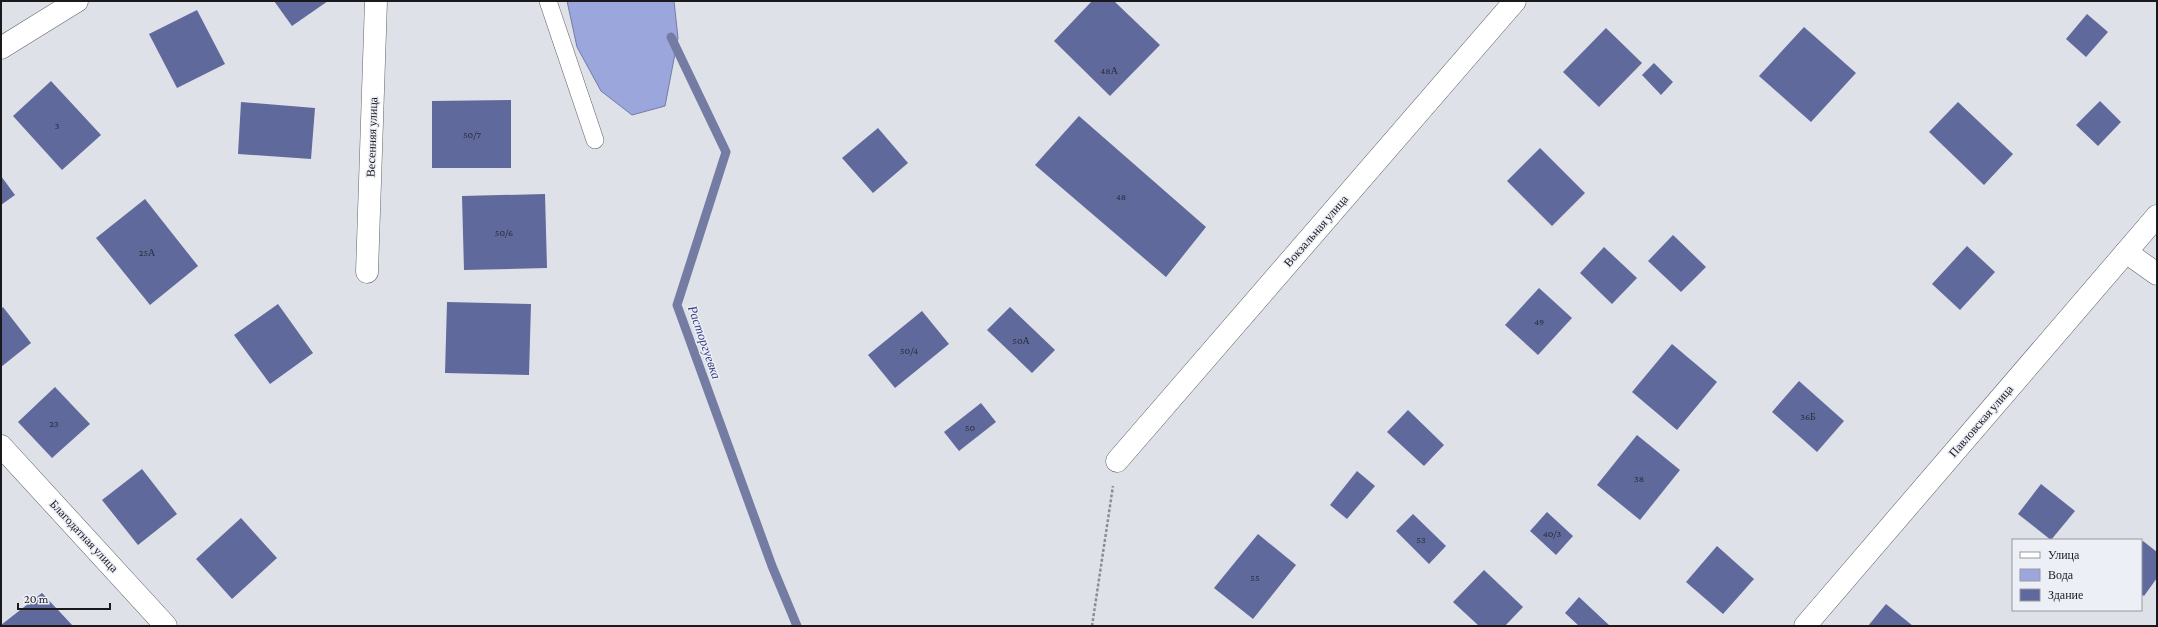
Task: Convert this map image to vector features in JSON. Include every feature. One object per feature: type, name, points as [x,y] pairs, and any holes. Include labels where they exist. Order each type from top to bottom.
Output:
[{"type":"street","name":"Весенняя улица","points":[[367,272],[376,1]]},
{"type":"street","name":"Вокзальная улица","points":[[1117,461],[1516,1]]},
{"type":"street","points":[[1,48],[68,4]]},
{"type":"street","name":"Павловская улица","points":[[1804,626],[2157,216]]},
{"type":"street","points":[[2126,252],[2157,274]]},
{"type":"street","name":"Благодатная улица","points":[[1,446],[166,626]]},
{"type":"lane","points":[[548,1],[596,140]]},
{"type":"path","points":[[1092,626],[1117,461]]},
{"type":"water","points":[[567,1],[674,1],[678,38],[665,106],[632,115],[601,91],[577,47]]},
{"type":"building","points":[[274,1],[328,1],[292,26]]},
{"type":"building","points":[[1092,1],[1114,1],[1160,45],[1110,96],[1054,41]]},
{"type":"building","points":[[197,10],[225,64],[177,88],[149,34]]},
{"type":"building","points":[[2087,14],[2108,32],[2086,57],[2066,39]]},
{"type":"building","points":[[1804,27],[1856,73],[1811,122],[1759,76]]},
{"type":"building","points":[[1606,28],[1642,63],[1599,107],[1563,72]]},
{"type":"building","points":[[1654,63],[1673,82],[1661,95],[1642,75]]},
{"type":"building","points":[[51,81],[101,135],[62,170],[13,116]]},
{"type":"building","points":[[511,100],[511,168],[432,168],[432,101]]},
{"type":"building","points":[[2100,101],[2121,122],[2098,146],[2076,125]]},
{"type":"building","points":[[241,102],[315,108],[311,159],[238,154]]},
{"type":"building","points":[[1958,102],[2013,154],[1984,185],[1929,132]]},
{"type":"building","points":[[1079,116],[1206,227],[1166,277],[1035,165]]},
{"type":"building","points":[[878,128],[908,163],[873,193],[842,158]]},
{"type":"building","points":[[1540,148],[1585,193],[1552,226],[1507,181]]},
{"type":"building","points":[[1,176],[15,195],[1,205]]},
{"type":"building","points":[[545,194],[547,268],[464,270],[462,196]]},
{"type":"building","points":[[145,199],[198,266],[150,305],[96,238]]},
{"type":"building","points":[[1673,235],[1706,267],[1681,292],[1648,261]]},
{"type":"building","points":[[1967,246],[1995,272],[1960,310],[1932,284]]},
{"type":"building","points":[[1604,247],[1637,278],[1612,304],[1580,273]]},
{"type":"building","points":[[1539,288],[1572,318],[1538,355],[1505,325]]},
{"type":"building","points":[[447,302],[531,304],[529,375],[445,373]]},
{"type":"building","points":[[278,304],[313,353],[270,384],[234,335]]},
{"type":"building","points":[[3,307],[31,343],[1,367],[1,309]]},
{"type":"building","points":[[1010,307],[1055,350],[1032,373],[987,330]]},
{"type":"building","points":[[922,311],[949,344],[895,388],[868,355]]},
{"type":"building","points":[[1672,344],[1717,382],[1677,430],[1632,392]]},
{"type":"building","points":[[1799,381],[1844,421],[1817,452],[1772,412]]},
{"type":"building","points":[[55,387],[90,424],[52,458],[18,422]]},
{"type":"building","points":[[981,403],[996,422],[959,451],[944,432]]},
{"type":"building","points":[[1408,410],[1444,445],[1424,466],[1387,432]]},
{"type":"building","points":[[1637,435],[1680,470],[1640,520],[1597,485]]},
{"type":"building","points":[[142,469],[177,514],[138,545],[102,500]]},
{"type":"building","points":[[1357,471],[1375,486],[1347,519],[1330,505]]},
{"type":"building","points":[[2041,484],[2075,511],[2052,539],[2050,539],[2018,514]]},
{"type":"building","points":[[1547,512],[1573,536],[1556,555],[1530,531]]},
{"type":"building","points":[[1413,514],[1446,546],[1429,564],[1396,531]]},
{"type":"building","points":[[241,518],[277,558],[232,599],[196,559]]},
{"type":"building","points":[[1258,534],[1296,565],[1253,619],[1214,588]]},
{"type":"building","points":[[2143,541],[2157,552],[2157,578],[2144,596],[2142,595]]},
{"type":"building","points":[[1717,546],[1754,579],[1723,614],[1686,582]]},
{"type":"building","points":[[1484,570],[1523,607],[1505,626],[1479,626],[1453,602]]},
{"type":"building","points":[[42,593],[73,626],[1,626],[1,625]]},
{"type":"building","points":[[1579,597],[1610,626],[1579,626],[1565,613]]},
{"type":"building","points":[[1886,604],[1913,626],[1868,626]]},
{"type":"waterway","name":"Расторгуевка","points":[[671,37],[726,152],[677,305],[772,566],[797,626]]}]
